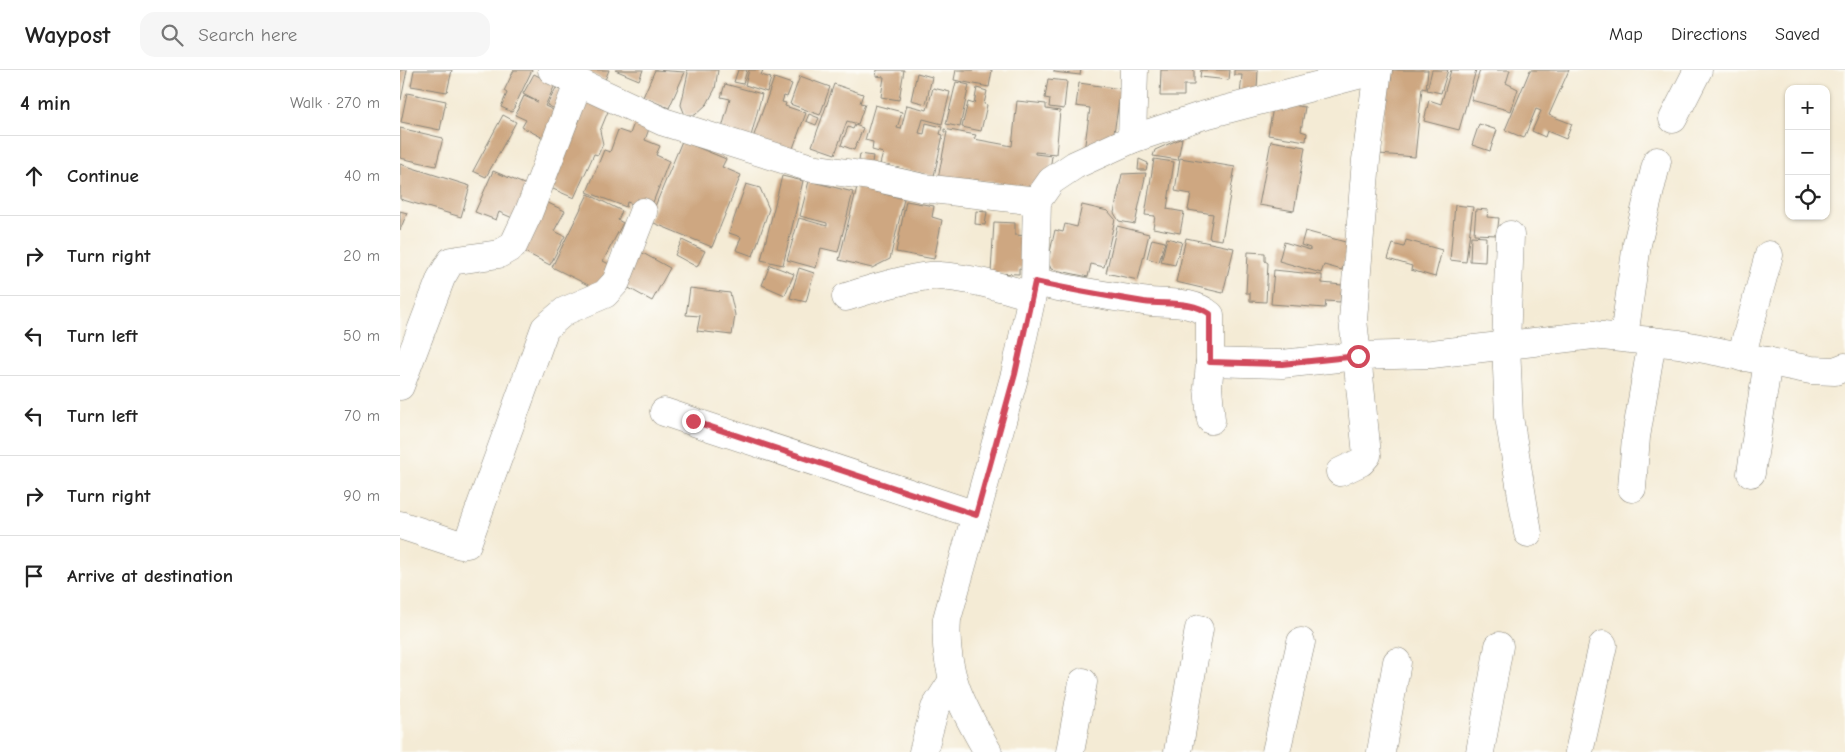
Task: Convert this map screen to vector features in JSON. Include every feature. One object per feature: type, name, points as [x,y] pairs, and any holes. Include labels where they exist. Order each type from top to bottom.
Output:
[{"type":"street","points":[[552,70],[578,84],[664,122],[811,168],[869,176],[923,188],[1037,201]]},
{"type":"street","points":[[1132,139],[1134,70]]},
{"type":"street","points":[[988,752],[972,724],[953,680],[946,656],[947,619],[1015,374],[1033,289],[1037,201],[1051,181],[1075,165],[1132,139],[1316,78],[1377,70],[1366,160],[1354,311],[1367,455],[1361,462],[1340,472]]},
{"type":"street","points":[[1673,119],[1698,70]]},
{"type":"street","points":[[400,386],[441,278],[451,260],[499,254],[513,246],[528,214],[578,84]]},
{"type":"street","points":[[1624,337],[1637,244],[1657,161]]},
{"type":"street","points":[[400,526],[461,545],[467,544],[544,328],[565,311],[606,294],[616,282],[643,212]]},
{"type":"street","points":[[1510,235],[1506,344],[1510,426],[1528,533]]},
{"type":"street","points":[[1741,357],[1769,255]]},
{"type":"street","points":[[846,297],[868,289],[938,276],[1033,289],[1191,305],[1204,309],[1210,314],[1212,323],[1208,388],[1211,420]]},
{"type":"street","points":[[1210,362],[1282,364],[1358,356],[1432,354],[1593,335],[1652,341],[1811,370],[1835,371],[1845,366]]},
{"type":"street","points":[[1632,488],[1636,437],[1652,341]]},
{"type":"street","points":[[1751,473],[1768,361]]},
{"type":"street","points":[[664,412],[976,515]]},
{"type":"street","points":[[1178,752],[1199,628]]},
{"type":"street","points":[[1276,752],[1301,642]]},
{"type":"street","points":[[1579,752],[1603,645]]},
{"type":"street","points":[[1480,752],[1500,646]]},
{"type":"street","points":[[1380,752],[1397,662]]},
{"type":"street","points":[[923,752],[935,708],[953,680]]},
{"type":"street","points":[[1070,752],[1083,682]]},
{"type":"building","points":[[400,70],[407,70],[401,100],[400,100]]},
{"type":"building","points":[[414,70],[452,70],[447,92],[411,86]]},
{"type":"building","points":[[514,70],[532,70],[512,112],[501,107],[507,93],[504,91]]},
{"type":"building","points":[[583,70],[609,70],[605,80]]},
{"type":"building","points":[[615,70],[643,70],[639,80]]},
{"type":"building","points":[[655,70],[685,72],[669,108],[643,97]]},
{"type":"building","points":[[686,70],[718,70],[715,89],[707,104],[695,115],[685,115],[681,105],[688,73]]},
{"type":"building","points":[[738,70],[747,70],[743,84],[734,82]]},
{"type":"building","points":[[749,70],[763,70],[761,75],[771,78],[767,92],[745,85]]},
{"type":"building","points":[[877,70],[904,70],[899,100],[881,97],[884,77],[876,76]]},
{"type":"building","points":[[956,70],[992,70],[989,87],[954,80]]},
{"type":"building","points":[[1054,70],[1081,70],[1080,75],[1054,72]]},
{"type":"building","points":[[1161,70],[1194,70],[1194,85],[1184,85],[1184,96],[1160,96]]},
{"type":"building","points":[[1201,70],[1230,70],[1229,80],[1200,77]]},
{"type":"building","points":[[1234,70],[1258,70],[1257,89],[1240,95],[1242,75],[1234,75]]},
{"type":"building","points":[[1392,70],[1428,70],[1426,89],[1422,88],[1415,157],[1379,154],[1387,81],[1391,81]]},
{"type":"building","points":[[1432,70],[1448,70],[1441,93],[1427,90]]},
{"type":"building","points":[[1451,70],[1476,70],[1459,130],[1424,121],[1429,100],[1441,104]]},
{"type":"building","points":[[1480,70],[1510,70],[1506,83],[1518,89],[1511,111],[1471,100]]},
{"type":"building","points":[[1530,70],[1569,70],[1549,115],[1572,124],[1566,139],[1547,131],[1545,137],[1532,131],[1541,111],[1536,109],[1524,138],[1505,130]]},
{"type":"building","points":[[917,73],[932,77],[926,104],[911,100]]},
{"type":"building","points":[[534,74],[555,85],[545,106],[562,114],[549,141],[522,127],[526,120],[515,115],[524,96],[538,102],[523,94]]},
{"type":"building","points":[[800,76],[830,87],[820,115],[790,104]]},
{"type":"building","points":[[774,78],[792,84],[787,97],[784,96],[782,102],[786,103],[785,106],[806,113],[789,159],[753,138]]},
{"type":"building","points":[[1048,79],[1067,81],[1064,109],[1049,107],[1050,99],[1045,98]]},
{"type":"building","points":[[956,82],[969,85],[960,127],[946,124]]},
{"type":"building","points":[[1079,83],[1121,89],[1113,139],[1084,151],[1090,108],[1076,106]]},
{"type":"building","points":[[725,84],[762,94],[749,144],[722,128],[730,99],[721,97]]},
{"type":"building","points":[[834,84],[863,94],[860,103],[865,104],[858,124],[847,121],[835,154],[812,146]]},
{"type":"building","points":[[556,88],[567,94],[559,111],[547,105]]},
{"type":"building","points":[[933,88],[950,92],[942,124],[923,119],[919,133],[924,134],[926,123],[942,127],[940,134],[943,135],[934,176],[880,164],[883,153],[872,150],[873,142],[865,140],[875,105],[902,112],[897,128],[901,129],[907,105],[927,110]]},
{"type":"building","points":[[977,88],[987,91],[984,104],[987,105],[981,131],[962,127],[968,102],[974,104]]},
{"type":"building","points":[[407,93],[446,101],[440,130],[401,122]]},
{"type":"building","points":[[583,98],[609,109],[600,131],[603,144],[598,155],[594,154],[574,198],[546,186],[555,174],[580,119],[575,115]]},
{"type":"building","points":[[1017,101],[1046,104],[1046,109],[1060,111],[1056,154],[1035,152],[1035,154],[1052,156],[1050,170],[1029,187],[968,179],[965,189],[937,184],[947,132],[944,132],[944,129],[976,135],[974,139],[1012,146]]},
{"type":"building","points":[[1274,102],[1305,107],[1301,131],[1307,133],[1306,141],[1268,135]]},
{"type":"building","points":[[809,114],[819,118],[816,125],[806,121]]},
{"type":"building","points":[[503,115],[516,122],[486,177],[473,171]]},
{"type":"building","points":[[635,120],[650,126],[645,140],[660,146],[656,155],[669,161],[650,210],[627,202],[626,207],[587,192],[604,150],[610,152],[618,130],[630,134]]},
{"type":"building","points":[[1479,124],[1497,130],[1490,151],[1472,145]]},
{"type":"building","points":[[855,125],[863,128],[854,150],[841,145],[848,127],[853,129]]},
{"type":"building","points":[[400,128],[443,138],[436,166],[400,158]]},
{"type":"building","points":[[1182,138],[1178,160],[1153,156],[1155,150]]},
{"type":"building","points":[[682,141],[726,159],[722,167],[741,175],[712,247],[649,221]]},
{"type":"building","points":[[1271,141],[1305,147],[1294,211],[1259,205]]},
{"type":"building","points":[[860,154],[873,156],[871,169],[858,168]]},
{"type":"building","points":[[1180,158],[1235,167],[1222,240],[1209,238],[1213,214],[1188,210],[1191,194],[1175,191]]},
{"type":"building","points":[[1139,159],[1148,163],[1146,170],[1138,170]]},
{"type":"building","points":[[1154,159],[1174,162],[1167,209],[1184,212],[1180,233],[1153,228],[1155,216],[1145,215]]},
{"type":"building","points":[[400,164],[470,186],[461,217],[400,199]]},
{"type":"building","points":[[493,171],[531,187],[517,220],[499,212],[496,220],[475,212]]},
{"type":"building","points":[[1146,173],[1135,224],[1119,221],[1114,213],[1122,174]]},
{"type":"building","points":[[782,176],[803,181],[783,265],[761,260]]},
{"type":"building","points":[[809,181],[853,192],[838,252],[821,248],[816,268],[787,260],[799,218],[827,226],[827,223],[800,216]]},
{"type":"building","points":[[746,184],[760,188],[769,209],[753,256],[736,250],[741,237],[729,233]]},
{"type":"building","points":[[857,187],[904,199],[890,259],[872,268],[839,260]]},
{"type":"building","points":[[588,194],[622,211],[618,220],[623,223],[603,261],[615,267],[602,292],[552,267]]},
{"type":"building","points":[[542,200],[565,211],[554,231],[565,236],[550,265],[517,248]]},
{"type":"building","points":[[906,201],[934,206],[932,217],[942,220],[934,259],[896,252]]},
{"type":"building","points":[[1082,205],[1108,211],[1115,219],[1104,267],[1091,264],[1088,277],[1051,269],[1048,261],[1055,230],[1063,232],[1065,224],[1077,227]]},
{"type":"building","points":[[1455,205],[1473,207],[1466,262],[1450,260]]},
{"type":"building","points":[[1476,209],[1488,210],[1487,217],[1499,218],[1497,235],[1474,234]]},
{"type":"building","points":[[400,211],[407,213],[400,230]]},
{"type":"building","points":[[976,211],[987,212],[985,225],[975,224]]},
{"type":"building","points":[[994,222],[1015,223],[1015,235],[1029,236],[1027,269],[1019,268],[1019,274],[991,273]]},
{"type":"building","points":[[1117,226],[1149,234],[1138,280],[1106,273]]},
{"type":"building","points":[[1305,231],[1349,243],[1342,270],[1324,265],[1321,273],[1279,261],[1284,242],[1310,250],[1310,248],[1301,245]]},
{"type":"building","points":[[1471,236],[1486,237],[1485,262],[1470,261]]},
{"type":"building","points":[[1167,238],[1182,242],[1175,265],[1161,262]]},
{"type":"building","points":[[1186,238],[1234,248],[1223,293],[1176,282]]},
{"type":"building","points":[[1152,239],[1165,242],[1159,262],[1147,258]]},
{"type":"building","points":[[682,240],[705,251],[697,267],[675,255]]},
{"type":"building","points":[[1406,240],[1442,250],[1435,277],[1411,270],[1412,266],[1388,259],[1393,244],[1404,247]]},
{"type":"building","points":[[639,251],[670,268],[652,301],[618,282]]},
{"type":"building","points":[[1248,252],[1265,253],[1265,261],[1268,263],[1266,302],[1250,301],[1250,293],[1246,293]]},
{"type":"building","points":[[770,265],[794,274],[785,295],[762,285]]},
{"type":"building","points":[[799,268],[814,273],[806,302],[790,298]]},
{"type":"building","points":[[1274,270],[1322,275],[1322,283],[1342,285],[1340,302],[1326,301],[1325,308],[1271,304]]},
{"type":"building","points":[[690,288],[730,293],[735,315],[732,335],[697,331],[700,316],[686,315]]},
{"type":"route","points":[[693,421],[976,515],[1015,374],[1035,282],[1076,292],[1148,302],[1176,303],[1204,309],[1210,314],[1212,323],[1210,362],[1282,364],[1358,356]]}]
